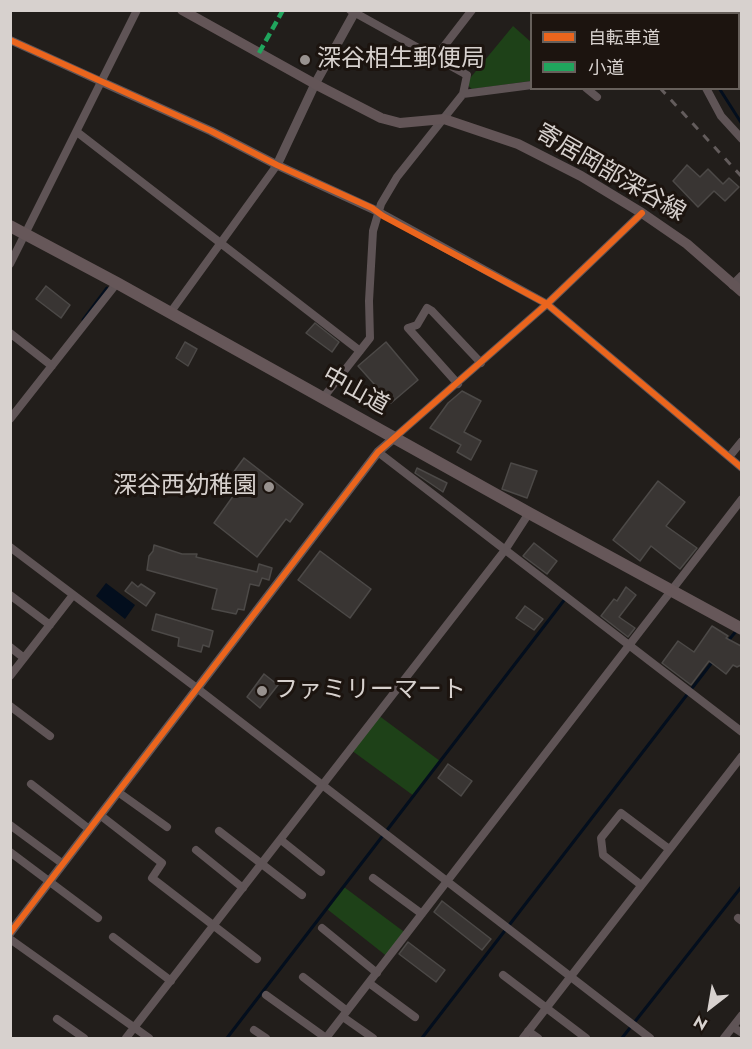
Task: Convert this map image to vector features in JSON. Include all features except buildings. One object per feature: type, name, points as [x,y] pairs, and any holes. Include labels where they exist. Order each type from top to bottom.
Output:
[{"type":"highway","name":"中山道","points":[[10,226],[741,629]]},
{"type":"main road","name":"寄居岡部深谷線","points":[[182,10],[381,118],[400,123],[444,119],[518,144],[581,176],[642,213],[687,244],[737,288]]},
{"type":"street","points":[[10,264],[137,10]]},
{"type":"street","points":[[435,58],[472,10]]},
{"type":"street","points":[[170,313],[277,165],[353,11],[467,75],[463,94],[397,177],[379,212],[373,231],[371,251],[370,338],[323,398]]},
{"type":"street","points":[[10,40],[211,131],[277,165],[379,212],[547,304],[741,468]]},
{"type":"street","points":[[463,94],[530,85]]},
{"type":"street","points":[[588,90],[597,97]]},
{"type":"street","points":[[707,90],[721,116],[741,139]]},
{"type":"street","points":[[77,132],[360,351]]},
{"type":"street","points":[[10,933],[378,452],[547,304],[642,213]]},
{"type":"street","points":[[737,288],[741,276]]},
{"type":"street","points":[[10,419],[117,283]]},
{"type":"street","points":[[458,384],[408,328],[417,325],[427,308],[481,363]]},
{"type":"street","points":[[10,333],[52,366]]},
{"type":"street","points":[[729,457],[741,441]]},
{"type":"street","points":[[378,452],[741,732]]},
{"type":"street","points":[[266,995],[326,1038],[741,499]]},
{"type":"street","points":[[126,1038],[323,786],[504,550],[529,513]]},
{"type":"street","points":[[10,547],[650,1038]]},
{"type":"street","points":[[10,595],[50,625]]},
{"type":"street","points":[[10,676],[73,595]]},
{"type":"street","points":[[10,647],[24,658]]},
{"type":"street","points":[[10,706],[50,736]]},
{"type":"street","points":[[523,1038],[741,756]]},
{"type":"street","points":[[31,784],[90,829]]},
{"type":"street","points":[[118,792],[167,827]]},
{"type":"street","points":[[641,885],[603,855],[602,838],[621,813],[669,849]]},
{"type":"street","points":[[100,815],[162,863],[152,878],[257,959]]},
{"type":"street","points":[[10,825],[63,864]]},
{"type":"street","points":[[219,831],[302,895]]},
{"type":"street","points":[[281,840],[321,872]]},
{"type":"street","points":[[196,850],[243,888]]},
{"type":"street","points":[[10,852],[98,918]]},
{"type":"street","points":[[373,878],[422,914]]},
{"type":"street","points":[[322,928],[377,973]]},
{"type":"street","points":[[113,937],[171,981]]},
{"type":"street","points":[[10,939],[149,1038]]},
{"type":"street","points":[[503,975],[586,1038]]},
{"type":"street","points":[[303,977],[374,1038]]},
{"type":"street","points":[[369,983],[415,1017]]},
{"type":"street","points":[[724,1038],[741,1015]]},
{"type":"street","points":[[57,1018],[84,1038]]},
{"type":"street","points":[[733,1027],[741,1033]]},
{"type":"street","points":[[254,1030],[266,1038]]},
{"type":"street","points":[[528,1031],[538,1038]]},
{"type":"green space","points":[[513,26],[530,41],[530,81],[472,89],[466,84]]},
{"type":"green space","points":[[378,715],[440,761],[414,796],[351,750]]},
{"type":"green space","points":[[344,887],[407,934],[389,958],[327,909]]},
{"type":"water","points":[[106,583],[135,605],[125,619],[96,596]]},
{"type":"waterway","points":[[720,90],[742,124]]},
{"type":"waterway","points":[[83,320],[107,288]]},
{"type":"waterway","points":[[227,1038],[565,599]]},
{"type":"waterway","points":[[728,641],[737,630]]},
{"type":"waterway","points":[[422,1038],[713,661]]},
{"type":"waterway","points":[[622,1038],[742,886]]},
{"type":"railway","points":[[662,90],[742,177]]},
{"type":"marked path","points":[[259,53],[283,10]]},
{"type":"cycle path","points":[[10,40],[211,131],[277,165],[372,208],[547,304],[742,468]]},
{"type":"cycle path","points":[[10,933],[378,452],[547,304],[642,213]]},
{"type":"place","name":"深谷相生郵便局","points":[[305,60]]},
{"type":"place","name":"深谷西幼稚園","points":[[269,487]]},
{"type":"place","name":"ファミリーマート","points":[[262,691]]}]
